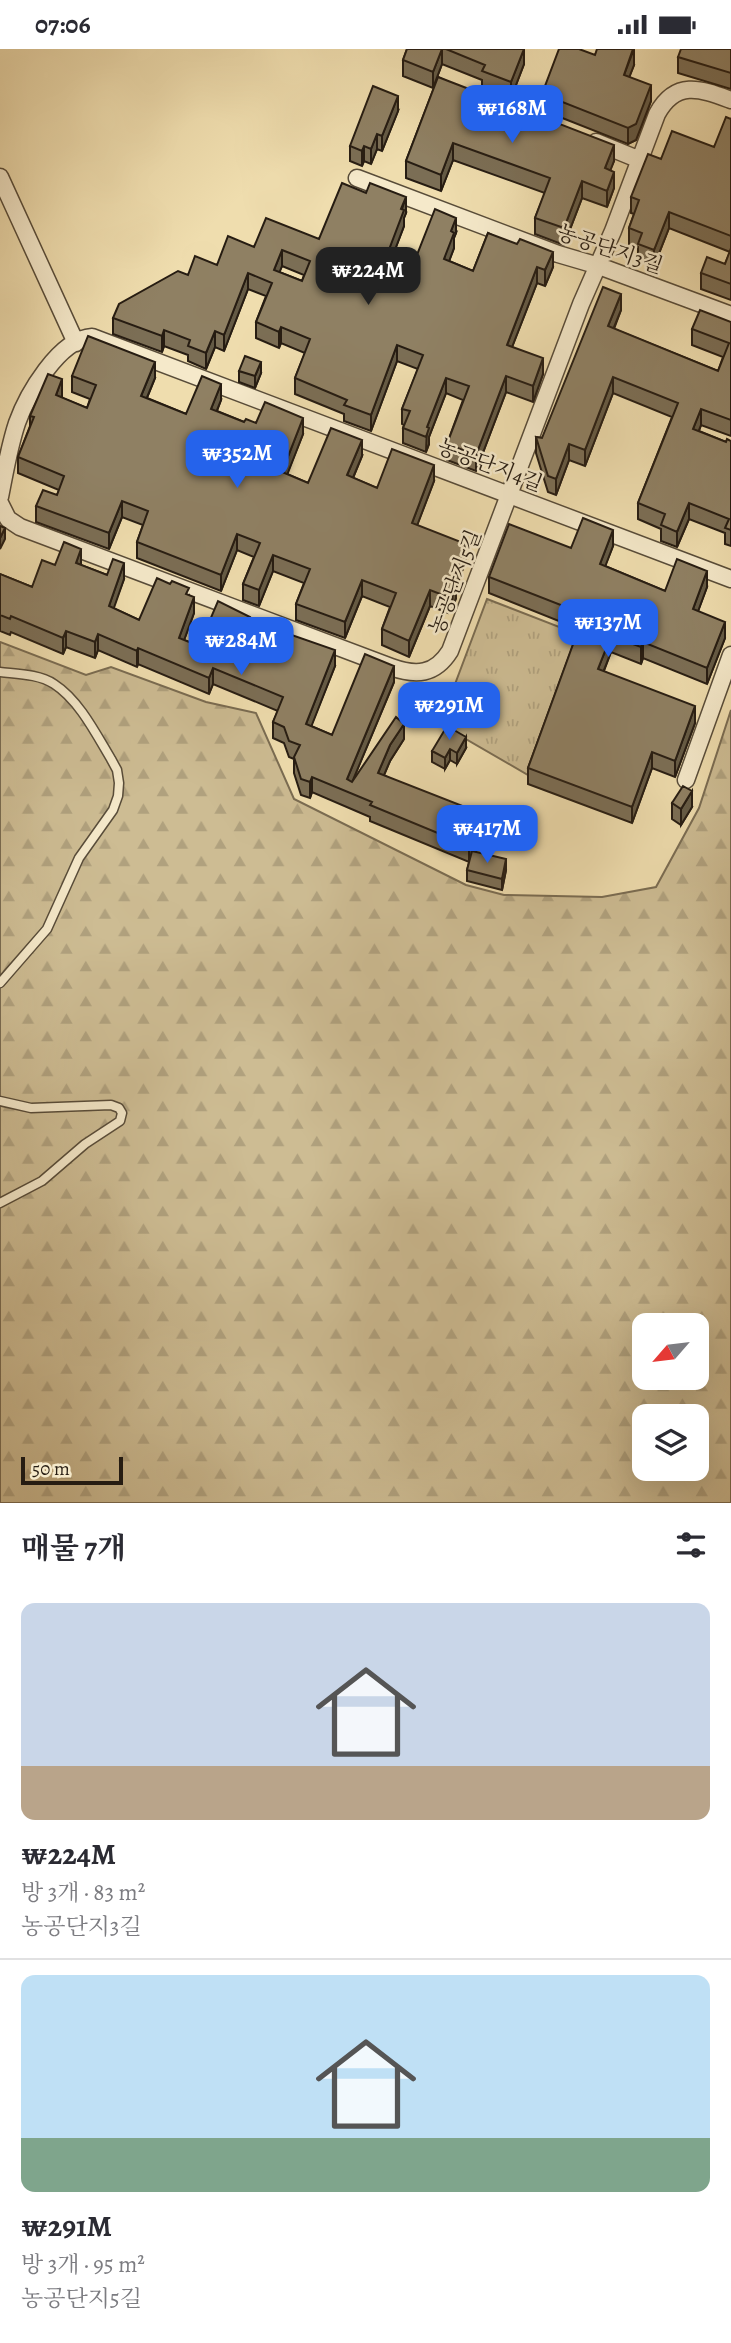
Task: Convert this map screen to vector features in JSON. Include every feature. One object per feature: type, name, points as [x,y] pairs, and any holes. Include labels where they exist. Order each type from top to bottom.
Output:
[{"type":"street","name":"농공단지5길","points":[[0,504],[8,519],[20,527],[391,667],[416,673],[434,669],[450,651],[581,304],[599,266],[657,114],[672,97],[695,88],[731,100]]},
{"type":"street","points":[[584,138],[640,160]]},
{"type":"street","points":[[0,177],[76,343],[50,366],[24,405],[12,441],[0,497]]},
{"type":"street","name":"농공단지3길","points":[[357,177],[558,254],[599,266],[731,315]]},
{"type":"street","name":"농공단지4길","points":[[76,343],[88,337],[96,338],[731,579]]},
{"type":"street","points":[[686,780],[731,655]]},
{"type":"lane","points":[[0,672],[39,678],[52,683],[66,694],[111,759],[119,783],[113,810],[79,858],[47,929],[0,983]]},
{"type":"lane","points":[[0,1101],[32,1108],[111,1105],[119,1108],[122,1113],[120,1121],[111,1129],[85,1144],[42,1181],[0,1203]]},
{"type":"green space","points":[[487,599],[580,635],[528,775],[440,724]]},
{"type":"green space","points":[[0,642],[86,675],[111,667],[206,702],[256,713],[294,799],[466,885],[504,895],[602,897],[656,887],[699,808],[731,710],[731,1503],[0,1503]]},
{"type":"building","points":[[407,49],[442,49],[433,72],[403,60]]},
{"type":"building","points":[[446,49],[524,49],[511,82],[482,71],[485,65]]},
{"type":"building","points":[[559,49],[579,49],[595,55],[597,49],[633,49],[624,75],[651,85],[636,124],[628,128],[542,94]]},
{"type":"building","points":[[681,49],[731,49],[731,73],[678,57]]},
{"type":"building","points":[[438,77],[614,145],[605,168],[614,172],[607,191],[582,181],[564,228],[535,218],[550,178],[453,143],[441,175],[406,161]]},
{"type":"building","points":[[373,86],[398,96],[382,136],[377,134],[371,149],[364,146],[362,151],[350,146]]},
{"type":"building","points":[[726,117],[731,119],[731,236],[669,212],[654,250],[638,244],[642,233],[629,228],[639,200],[631,197],[648,154],[661,159],[672,131],[714,147]]},
{"type":"building","points":[[342,183],[366,193],[370,183],[406,197],[401,209],[404,210],[387,255],[413,265],[435,209],[456,218],[451,231],[454,233],[444,259],[473,271],[488,233],[517,244],[520,239],[553,252],[545,270],[537,267],[507,345],[543,358],[533,386],[506,376],[476,455],[447,444],[469,386],[446,378],[427,427],[426,437],[403,428],[410,411],[402,409],[423,355],[397,345],[371,415],[344,405],[347,400],[295,378],[310,339],[281,327],[279,332],[256,322],[272,283],[248,273],[224,335],[215,331],[206,353],[188,346],[190,340],[164,330],[162,336],[113,318],[119,304],[178,271],[188,275],[195,256],[217,265],[228,236],[254,247],[266,218],[319,239]],"holes":[[[282,250],[310,261],[302,281],[274,270]]]},
{"type":"building","points":[[731,248],[731,284],[701,273],[707,257],[725,264]]},
{"type":"building","points":[[603,287],[621,294],[608,326],[718,371],[729,343],[692,329],[700,310],[731,322],[731,420],[701,409],[693,429],[726,442],[727,439],[731,441],[731,530],[725,528],[729,519],[689,503],[677,532],[661,525],[665,514],[638,503],[678,403],[613,377],[585,450],[569,444],[556,479],[548,476],[536,437],[542,438]]},
{"type":"building","points":[[88,336],[155,362],[141,396],[186,414],[202,376],[221,384],[211,409],[244,422],[246,419],[256,423],[265,402],[303,418],[282,472],[308,483],[331,428],[362,440],[347,475],[377,488],[392,449],[434,465],[412,523],[466,544],[453,581],[456,582],[452,593],[450,592],[448,597],[430,590],[409,641],[382,629],[396,593],[362,580],[345,622],[296,604],[310,569],[273,555],[259,590],[243,584],[260,543],[237,534],[221,575],[137,542],[148,511],[122,501],[109,533],[36,506],[43,490],[57,495],[64,476],[18,457],[34,417],[30,416],[48,374],[62,379],[56,395],[87,408],[96,385],[72,376]]},
{"type":"building","points":[[245,356],[261,362],[255,376],[239,371]]},
{"type":"building","points":[[583,518],[613,530],[600,564],[665,591],[677,559],[707,571],[693,609],[725,622],[707,668],[643,642],[641,647],[611,636],[598,669],[695,706],[675,761],[652,752],[632,807],[528,768],[584,614],[489,577],[509,524],[571,548]]},
{"type":"building","points":[[64,542],[81,549],[76,563],[107,575],[113,559],[124,563],[109,606],[139,620],[157,578],[189,588],[186,594],[194,597],[179,638],[199,646],[218,601],[250,617],[238,646],[275,661],[286,633],[335,650],[306,724],[332,735],[365,654],[394,666],[347,779],[352,782],[396,717],[404,724],[390,745],[378,773],[483,814],[469,846],[370,805],[372,802],[312,777],[310,782],[301,779],[294,757],[300,745],[289,741],[284,727],[273,722],[283,697],[213,668],[209,678],[98,634],[95,642],[66,631],[63,638],[11,616],[10,619],[0,615],[0,574],[32,587],[42,560],[55,565]]},
{"type":"building","points":[[447,726],[466,737],[457,753],[450,749],[445,758],[432,751]]},
{"type":"building","points":[[683,786],[692,791],[681,809],[672,803]]},
{"type":"building","points":[[472,851],[506,859],[502,879],[467,870]]}]
